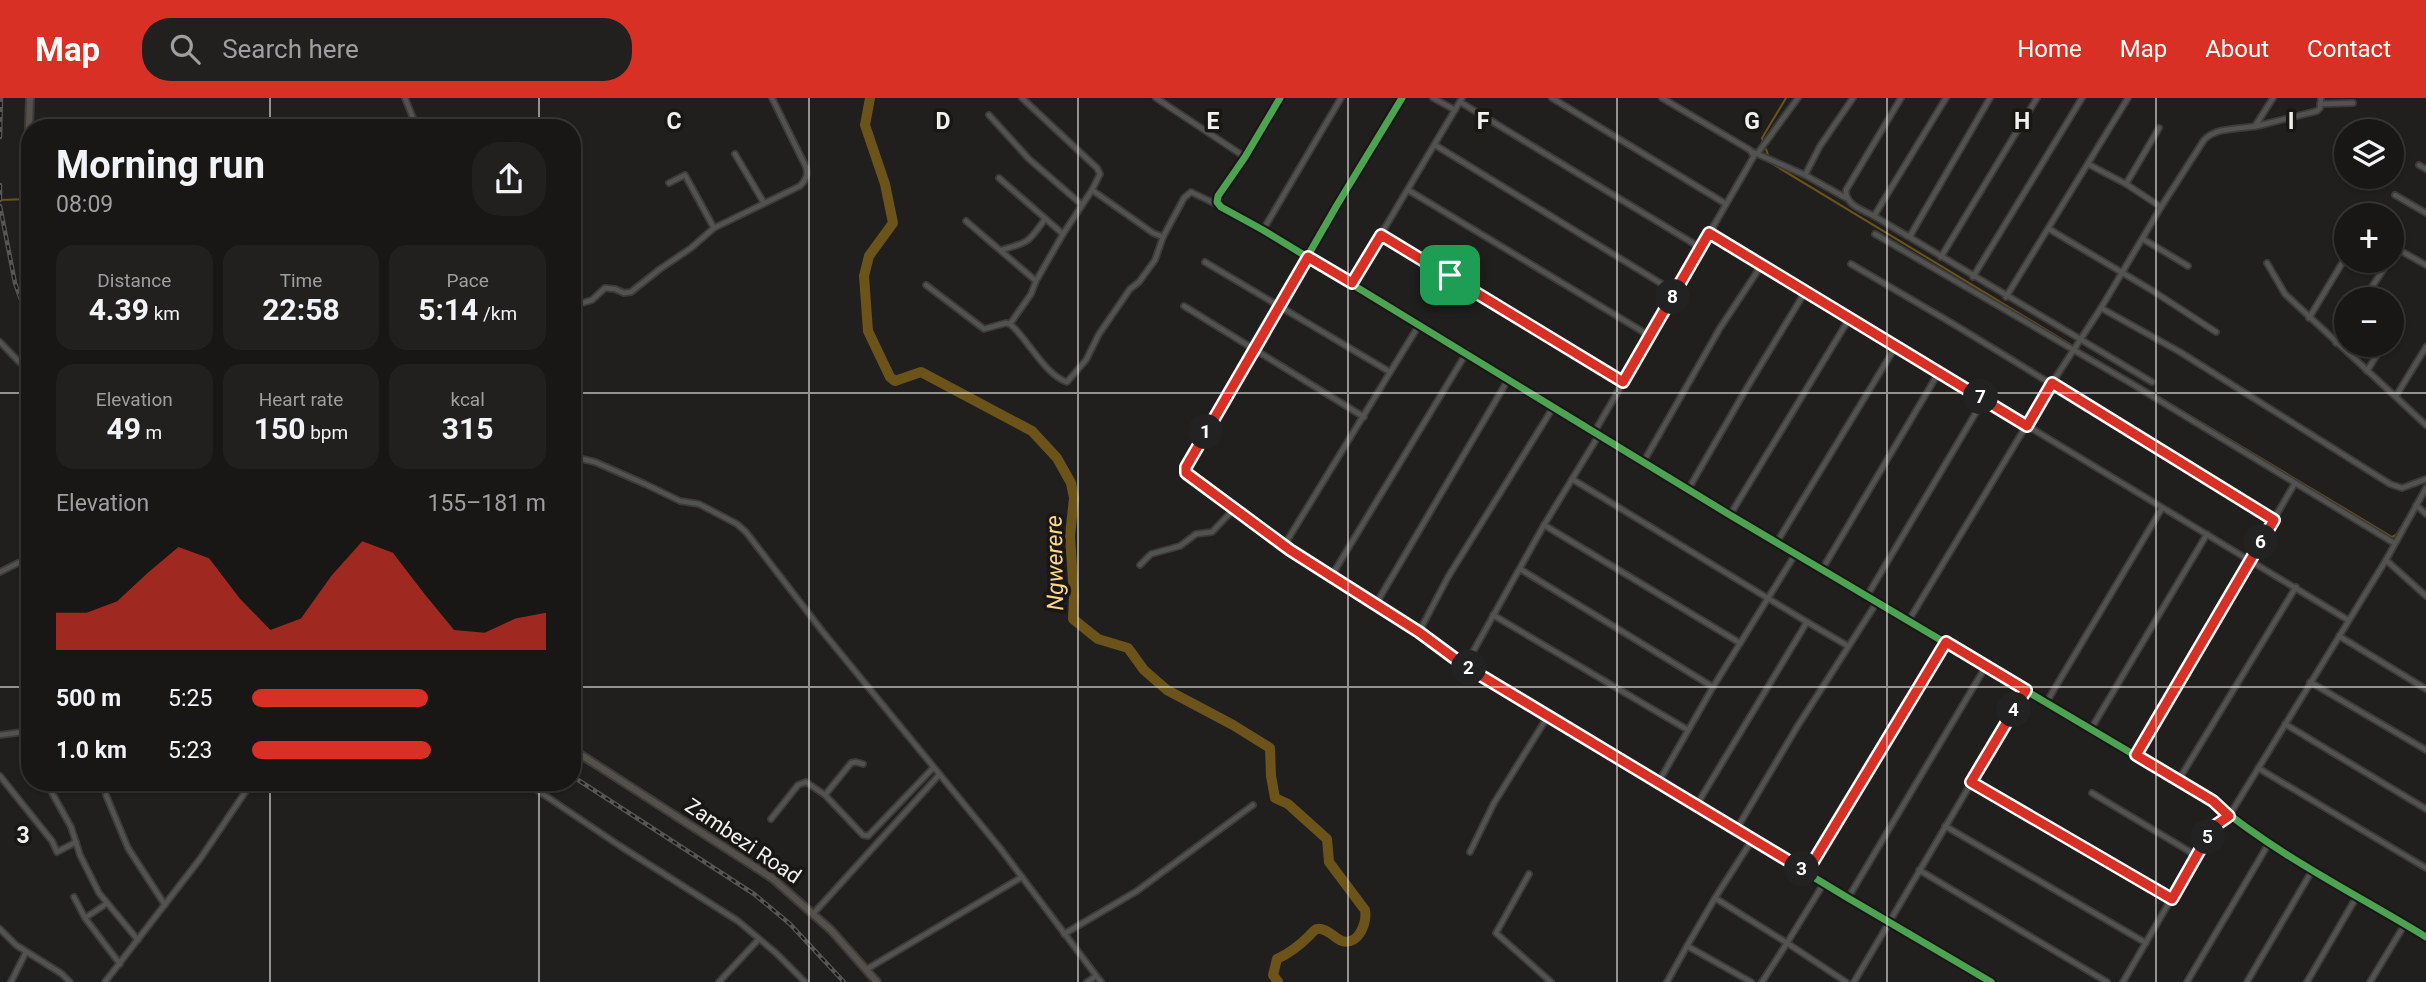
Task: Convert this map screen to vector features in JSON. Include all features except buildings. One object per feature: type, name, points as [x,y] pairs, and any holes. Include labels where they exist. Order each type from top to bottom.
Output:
[{"type":"main road","points":[[29,119],[30,98]]},
{"type":"main road","name":"Zambezi Road","points":[[581,755],[772,878],[831,930],[877,982]]},
{"type":"street","points":[[405,98],[413,119]]},
{"type":"street","points":[[581,303],[592,300],[605,288],[631,292],[714,228],[800,186],[807,177],[806,167],[772,98]]},
{"type":"street","points":[[1010,324],[1031,294],[1063,234],[1100,174],[1097,168],[1022,98]]},
{"type":"street","points":[[1156,98],[1245,157]]},
{"type":"street","points":[[1219,205],[1218,196],[1245,157],[1279,98]]},
{"type":"street","points":[[1263,230],[1341,98]]},
{"type":"street","points":[[1402,98],[1337,205],[1185,470],[1189,476],[1285,544],[1419,632],[1465,666],[1991,982]]},
{"type":"street","points":[[1433,98],[1455,110]]},
{"type":"street","points":[[1552,98],[1726,204]]},
{"type":"street","points":[[1662,98],[1755,153],[1805,175],[1847,199],[2006,297],[2152,382]]},
{"type":"street","points":[[1465,666],[1572,479],[1623,382],[1755,153],[1798,98]]},
{"type":"street","points":[[1805,175],[1820,146],[1853,98]]},
{"type":"street","points":[[1847,199],[1846,190],[1901,98]]},
{"type":"street","points":[[1874,216],[1945,98]]},
{"type":"street","points":[[1910,236],[1990,98]]},
{"type":"street","points":[[1941,257],[2037,98]]},
{"type":"street","points":[[1973,277],[2082,98]]},
{"type":"street","points":[[2006,297],[2129,98]]},
{"type":"street","points":[[2255,126],[2273,98]]},
{"type":"street","points":[[1352,283],[1461,100],[1701,248]]},
{"type":"street","points":[[1909,620],[2052,383],[2209,135],[2317,111],[2321,101],[2353,103]]},
{"type":"street","points":[[989,115],[1029,159],[1082,204]]},
{"type":"street","points":[[2126,184],[2159,128]]},
{"type":"street","points":[[1435,145],[1675,292]]},
{"type":"street","points":[[735,154],[764,204]]},
{"type":"street","points":[[2088,164],[2161,207]]},
{"type":"street","points":[[2419,165],[2426,169]]},
{"type":"street","points":[[669,183],[685,175],[714,228]]},
{"type":"street","points":[[999,178],[1063,234]]},
{"type":"street","points":[[1092,190],[1153,233],[1163,237]]},
{"type":"street","points":[[1408,190],[1650,336]]},
{"type":"street","points":[[926,285],[984,329],[1010,324],[1051,370],[1066,382],[1086,360],[1099,334],[1129,289],[1139,282],[1155,260],[1163,237],[1184,198],[1191,192],[1219,205],[1352,283],[1730,515],[2213,801],[2229,816],[2269,843],[2426,937]]},
{"type":"street","points":[[2395,195],[2426,213]]},
{"type":"street","points":[[1000,250],[1025,244],[1045,219]]},
{"type":"street","points":[[966,221],[1036,281]]},
{"type":"street","points":[[2049,229],[2216,332]]},
{"type":"street","points":[[1709,233],[2348,620]]},
{"type":"street","points":[[1875,234],[2074,349],[2394,543]]},
{"type":"street","points":[[1381,235],[1623,382]]},
{"type":"street","points":[[2143,239],[2188,266]]},
{"type":"street","points":[[2404,252],[2426,265]]},
{"type":"street","points":[[1205,262],[1390,372]]},
{"type":"street","points":[[2267,262],[2285,294],[2334,341]]},
{"type":"street","points":[[1851,264],[2052,383],[2274,520]]},
{"type":"street","points":[[1644,461],[1720,328],[1761,265]]},
{"type":"street","points":[[2309,318],[2336,273]]},
{"type":"street","points":[[1689,488],[1805,292]]},
{"type":"street","points":[[1184,306],[1364,417]]},
{"type":"street","points":[[2101,308],[2180,352],[2390,484],[2402,488],[2426,479]]},
{"type":"street","points":[[1730,515],[1849,319]]},
{"type":"street","points":[[1285,544],[1419,325]]},
{"type":"street","points":[[0,342],[21,364]]},
{"type":"street","points":[[1777,542],[1896,346]]},
{"type":"street","points":[[2396,396],[2426,348]]},
{"type":"street","points":[[1332,575],[1467,352]]},
{"type":"street","points":[[2352,357],[2425,422]]},
{"type":"street","points":[[2367,370],[2375,357]]},
{"type":"street","points":[[1823,568],[1939,372]]},
{"type":"street","points":[[1376,604],[1509,378]]},
{"type":"street","points":[[1867,596],[1984,398]]},
{"type":"street","points":[[1419,632],[1448,578],[1554,406]]},
{"type":"street","points":[[581,459],[595,462],[680,501],[699,504],[737,524],[1022,877],[1101,982]]},
{"type":"street","points":[[1572,479],[1848,646]]},
{"type":"street","points":[[2136,755],[2295,483]]},
{"type":"street","points":[[2123,982],[2213,827],[2229,816],[2386,560],[2426,488]]},
{"type":"street","points":[[2416,505],[2426,514]]},
{"type":"street","points":[[1140,565],[1151,554],[1180,546],[1196,534],[1212,532],[1235,508]]},
{"type":"street","points":[[2046,703],[2162,508]]},
{"type":"street","points":[[1544,525],[1740,643]]},
{"type":"street","points":[[2091,729],[2207,534]]},
{"type":"street","points":[[1658,783],[1713,687],[1796,553]]},
{"type":"street","points":[[2386,560],[2426,596]]},
{"type":"street","points":[[0,572],[21,562]]},
{"type":"street","points":[[1520,569],[1713,687]]},
{"type":"street","points":[[2178,781],[2296,587]]},
{"type":"street","points":[[1736,830],[1877,602]]},
{"type":"street","points":[[1493,615],[1688,730]]},
{"type":"street","points":[[1696,806],[1807,622]]},
{"type":"street","points":[[2339,636],[2426,689]]},
{"type":"street","points":[[1807,872],[1946,642]]},
{"type":"street","points":[[1848,898],[1986,666]]},
{"type":"street","points":[[2310,682],[2426,750]]},
{"type":"street","points":[[1854,982],[2026,690]]},
{"type":"street","points":[[1469,852],[1494,803],[1548,716]]},
{"type":"street","points":[[2285,724],[2426,809]]},
{"type":"street","points":[[0,735],[21,732]]},
{"type":"street","points":[[825,795],[851,763],[863,764]]},
{"type":"street","points":[[771,819],[800,783],[806,782],[825,795],[863,835],[868,836],[933,768]]},
{"type":"street","points":[[2258,768],[2426,868]]},
{"type":"street","points":[[813,914],[939,775]]},
{"type":"street","points":[[0,776],[58,852],[76,842]]},
{"type":"street","points":[[1971,782],[2172,899]]},
{"type":"street","points":[[51,791],[106,904],[138,940]]},
{"type":"street","points":[[105,982],[200,859],[246,791]]},
{"type":"street","points":[[538,791],[738,921],[804,982]]},
{"type":"street","points":[[2092,793],[2197,856]]},
{"type":"street","points":[[106,795],[128,848],[165,905]]},
{"type":"street","points":[[1064,934],[1137,891],[1252,805]]},
{"type":"street","points":[[1945,826],[2146,943]]},
{"type":"street","points":[[1667,982],[1693,933],[1752,840]]},
{"type":"street","points":[[2187,982],[2269,843]]},
{"type":"street","points":[[2247,982],[2313,869]]},
{"type":"street","points":[[1919,870],[2107,982]]},
{"type":"street","points":[[1529,874],[1496,933],[1551,982]]},
{"type":"street","points":[[867,969],[1022,877]]},
{"type":"street","points":[[1762,982],[1824,883]]},
{"type":"street","points":[[2307,982],[2357,896]]},
{"type":"street","points":[[74,897],[85,918],[120,964]]},
{"type":"street","points":[[1715,898],[1846,982]]},
{"type":"street","points":[[85,918],[106,904]]},
{"type":"street","points":[[2370,982],[2405,924]]},
{"type":"street","points":[[0,929],[26,952],[62,974],[70,982]]},
{"type":"street","points":[[719,982],[759,939]]},
{"type":"street","points":[[1687,946],[1751,982]]},
{"type":"street","points":[[11,982],[26,952]]},
{"type":"street","points":[[1087,982],[1096,975]]},
{"type":"waterway","name":"Ngwerere","points":[[870,98],[865,125],[885,184],[893,223],[869,256],[864,276],[868,331],[890,377],[895,381],[921,372],[1032,431],[1057,458],[1071,483],[1074,498],[1070,536],[1073,619],[1098,639],[1128,648],[1144,670],[1167,690],[1270,748],[1275,798],[1288,804],[1327,839],[1329,862],[1365,910],[1361,932],[1353,940],[1342,941],[1327,931],[1317,929],[1294,949],[1277,959],[1273,975],[1278,982]]},
{"type":"waterway","points":[[1763,141],[1762,138],[1786,98]]},
{"type":"waterway","points":[[1766,149],[1768,155]]},
{"type":"waterway","points":[[1771,163],[2073,346]]},
{"type":"waterway","points":[[0,200],[21,199]]},
{"type":"waterway","points":[[2079,350],[2131,381]]},
{"type":"waterway","points":[[2139,385],[2392,537],[2407,518]]},
{"type":"railway","points":[[0,137],[1,98]]},
{"type":"railway","points":[[0,185],[0,200]]},
{"type":"railway","points":[[0,206],[15,283],[21,300]]},
{"type":"railway","points":[[581,782],[754,894],[790,924],[844,982]]},
{"type":"cycle path","points":[[1280,98],[1218,196],[1217,202],[1221,207],[1730,515],[2212,801],[2289,856],[2426,937]]},
{"type":"cycle path","points":[[1402,98],[1186,467],[1186,473],[1290,550],[1419,632],[1465,666],[1991,982]]},
{"type":"route","points":[[1709,233],[2027,426],[2052,383],[2274,520],[2136,755],[2213,801],[2229,816],[2213,827],[2172,899],[1971,782],[2026,690],[1946,642],[1807,872],[1465,666],[1419,632],[1290,550],[1186,473],[1186,467],[1308,257],[1352,283],[1381,235],[1450,275],[1623,382],[1709,233]]}]
